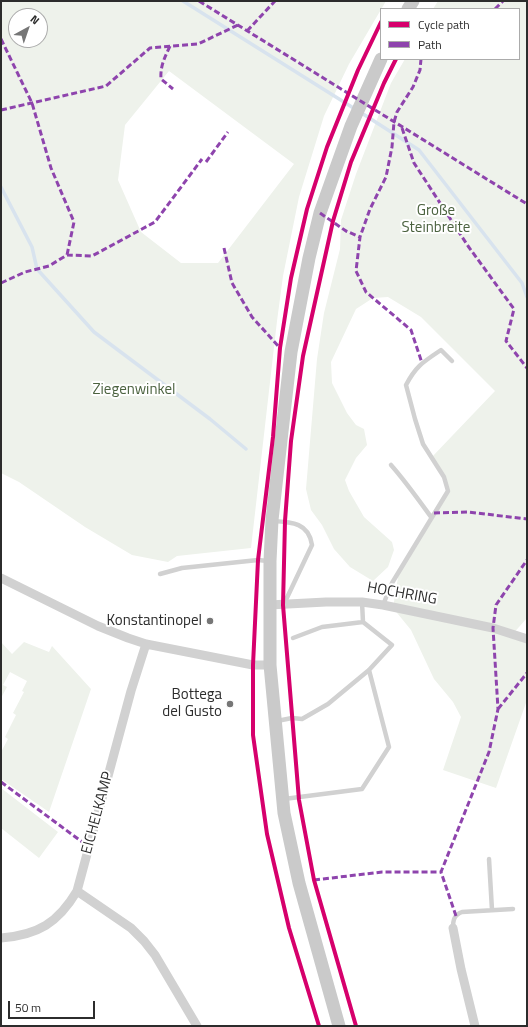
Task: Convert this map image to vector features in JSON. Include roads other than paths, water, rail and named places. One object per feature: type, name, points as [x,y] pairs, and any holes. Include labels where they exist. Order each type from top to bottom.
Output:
[{"type":"street","points":[[339,1026],[299,884],[284,813],[270,665],[270,561],[272,520],[291,352],[298,312],[320,213],[351,126],[380,60]]},
{"type":"street","points":[[1,578],[98,626],[146,644],[253,665],[270,665]]},
{"type":"street","name":"HOCHRING","points":[[269,605],[362,602],[493,628],[527,639]]},
{"type":"street","name":"EICHELKAMP","points":[[1,938],[37,931],[55,920],[68,906],[77,891],[131,691],[146,644]]},
{"type":"street","points":[[77,891],[131,928],[144,941],[155,955],[197,1026]]},
{"type":"street","points":[[453,928],[475,1026]]},
{"type":"lane","points":[[383,605],[392,582],[448,491],[444,477],[423,444],[406,385],[412,372],[441,350],[452,361]]},
{"type":"lane","points":[[391,465],[408,483],[415,496],[431,517]]},
{"type":"lane","points":[[272,520],[294,522],[304,528],[311,537],[312,545],[283,605]]},
{"type":"lane","points":[[160,574],[182,568],[258,560],[270,561]]},
{"type":"lane","points":[[362,602],[363,622]]},
{"type":"lane","points":[[275,722],[292,718],[302,719],[328,704],[369,670],[392,645],[363,622],[322,626],[293,638]]},
{"type":"lane","points":[[283,799],[362,789],[389,747],[369,670]]},
{"type":"lane","points":[[489,859],[492,910]]},
{"type":"lane","points":[[453,928],[454,919],[459,914],[468,911],[513,909]]},
{"type":"waterway","points":[[183,1],[355,109]]},
{"type":"waterway","points":[[360,112],[419,150],[522,283],[527,297]]},
{"type":"waterway","points":[[1,187],[32,247],[37,269],[94,332],[210,419],[246,449]]},
{"type":"place","name":"Konstantinopel","points":[[210,621]]},
{"type":"place","name":"Bottega del Gusto","points":[[230,704]]},
{"type":"park label","name":"Große Steinbreite","points":[[436,220]]},
{"type":"park label","name":"Ziegenwinkel","points":[[134,390]]}]
